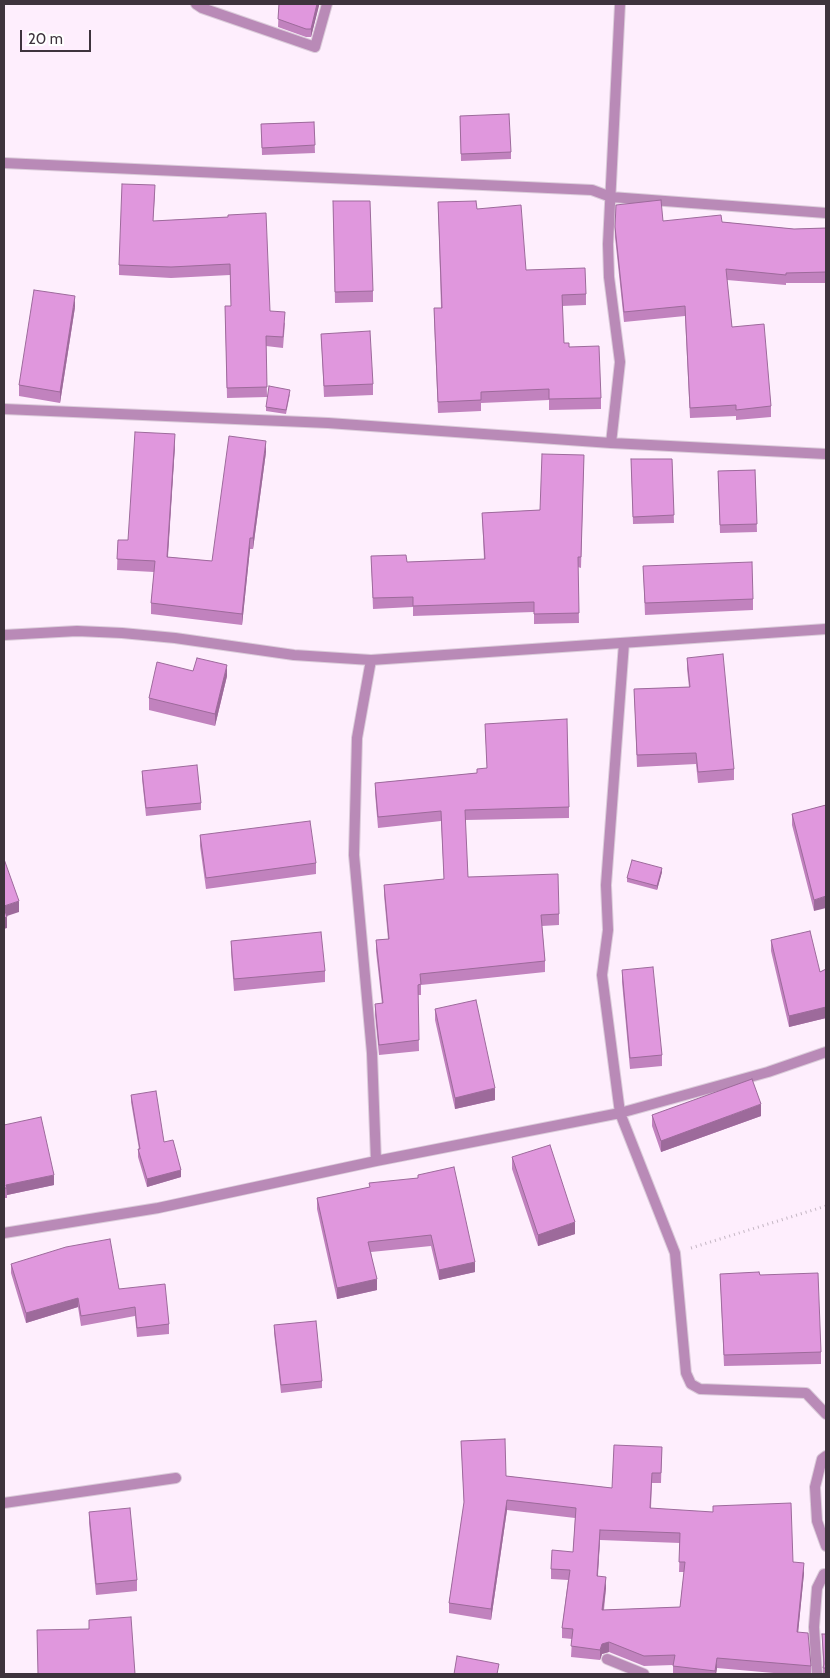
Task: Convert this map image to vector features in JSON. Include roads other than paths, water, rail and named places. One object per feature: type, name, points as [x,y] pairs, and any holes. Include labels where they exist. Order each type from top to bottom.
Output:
[{"type":"street","points":[[196,4],[202,8],[315,47],[327,4]]},
{"type":"street","points":[[611,443],[620,362],[609,277],[608,244],[620,4]]},
{"type":"street","points":[[4,163],[592,190],[611,197],[826,213]]},
{"type":"street","points":[[4,409],[328,423],[611,443],[826,454]]},
{"type":"street","points":[[4,635],[77,631],[122,633],[175,638],[294,655],[371,660],[826,630]]},
{"type":"street","points":[[624,643],[606,886],[608,930],[602,976],[620,1113],[675,1253],[686,1373],[691,1384],[700,1389],[806,1393],[826,1414]]},
{"type":"street","points":[[371,660],[357,738],[354,855],[372,1053],[376,1161]]},
{"type":"street","points":[[4,1232],[158,1208],[376,1161],[620,1113],[768,1072],[826,1052]]},
{"type":"street","points":[[826,1456],[822,1459],[815,1487],[817,1521],[826,1546]]},
{"type":"street","points":[[4,1503],[176,1478]]},
{"type":"street","points":[[817,1674],[814,1628],[817,1588],[824,1574],[826,1574]]},
{"type":"street","points":[[607,1659],[644,1674]]}]
